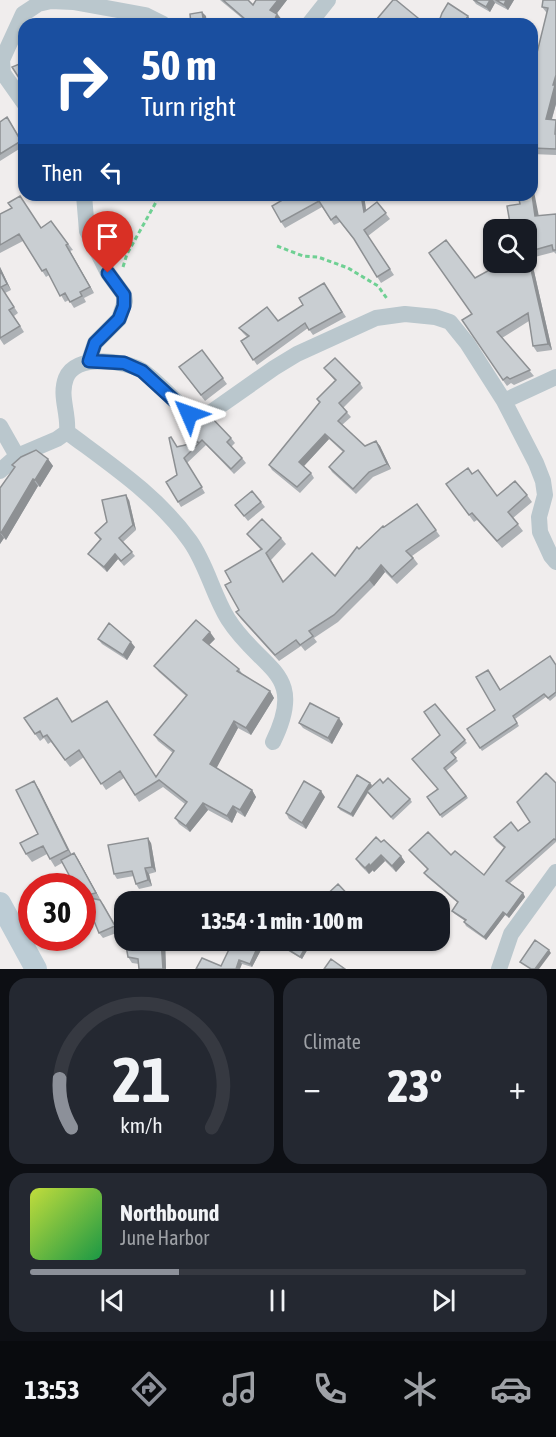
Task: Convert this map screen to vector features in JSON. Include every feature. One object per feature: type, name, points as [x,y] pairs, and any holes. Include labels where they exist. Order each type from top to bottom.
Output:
[{"type":"main road","points":[[0,903],[36,969]]},
{"type":"street","points":[[314,18],[328,0]]},
{"type":"street","points":[[21,18],[23,14],[44,2],[73,2],[151,18]]},
{"type":"street","points":[[18,24],[1,60],[3,73],[18,94]]},
{"type":"street","points":[[84,201],[87,231],[104,265],[124,295],[124,306],[119,319],[95,343],[89,361]]},
{"type":"street","points":[[0,471],[17,456],[57,439],[67,432],[69,419],[63,399],[64,384],[74,366],[89,361],[124,363],[142,371],[189,414],[196,417],[207,416],[297,354],[376,318],[405,314],[435,317],[450,322],[467,343],[504,401],[536,463],[543,481],[545,495],[539,517],[540,532],[556,562]]},
{"type":"street","points":[[504,401],[556,377]]},
{"type":"street","points":[[0,426],[17,456]]},
{"type":"street","points":[[67,432],[131,480],[165,511],[191,542],[227,618],[249,646],[284,683],[287,696],[279,731],[273,742]]},
{"type":"street","points":[[499,969],[511,934],[556,872]]},
{"type":"path","points":[[118,286],[127,254],[157,201]]},
{"type":"path","points":[[277,246],[303,256],[318,257],[348,268],[378,286],[386,296],[395,315]]},
{"type":"building","points":[[223,0],[248,0],[253,5],[256,0],[278,0],[270,10],[277,14],[275,18],[244,18]]},
{"type":"building","points":[[393,0],[396,0],[418,18],[378,18]]},
{"type":"building","points":[[474,0],[490,0],[486,7]]},
{"type":"building","points":[[496,0],[506,0],[504,5]]},
{"type":"building","points":[[543,0],[556,0],[556,75],[546,119],[556,120],[556,149],[538,148],[538,49],[548,8],[542,7]]},
{"type":"building","points":[[448,3],[468,16],[467,18],[440,18]]},
{"type":"building","points":[[202,12],[203,18],[190,18],[190,14]]},
{"type":"building","points":[[18,64],[18,76],[12,67]]},
{"type":"building","points":[[7,117],[18,136],[18,143],[0,154],[0,122]]},
{"type":"building","points":[[18,197],[18,201],[23,201],[41,228],[51,221],[68,244],[66,245],[90,287],[80,292],[82,296],[70,302],[65,293],[60,296],[46,269],[42,271],[19,234],[0,245],[0,214],[12,208],[8,203]]},
{"type":"building","points":[[281,201],[319,201],[281,222],[272,206]]},
{"type":"building","points":[[319,201],[362,201],[364,212],[377,202],[386,213],[364,230],[390,269],[377,277],[354,239],[336,216],[331,220]]},
{"type":"building","points":[[519,201],[533,201],[535,216],[556,214],[556,250],[553,250],[552,245],[537,249],[537,219],[509,219],[507,206],[520,204]]},
{"type":"building","points":[[446,240],[475,278],[484,273],[532,273],[548,344],[533,346],[528,313],[497,332],[530,370],[503,380],[462,320],[472,314],[429,253]]},
{"type":"building","points":[[0,270],[7,284],[1,287],[14,307],[9,310],[20,326],[0,338]]},
{"type":"building","points":[[324,283],[342,312],[309,330],[305,323],[253,360],[241,341],[249,336],[239,328],[267,307],[278,321],[303,305],[299,298]]},
{"type":"building","points":[[202,350],[223,378],[201,395],[179,367]]},
{"type":"building","points":[[335,358],[360,383],[339,403],[347,412],[338,421],[365,446],[376,441],[387,464],[369,472],[353,489],[329,467],[344,451],[325,434],[299,462],[311,473],[297,487],[269,465],[320,402],[317,399],[336,380],[324,368]]},
{"type":"building","points":[[211,417],[231,438],[227,442],[242,458],[231,469],[202,440],[184,458],[202,487],[178,502],[166,482],[177,475],[169,438],[171,437],[177,447],[198,442],[188,433],[200,421]]},
{"type":"building","points":[[36,450],[48,459],[35,480],[33,479],[1,533],[0,488],[15,467],[12,465],[21,457]]},
{"type":"building","points":[[468,468],[472,474],[478,470],[497,496],[515,481],[527,495],[508,512],[518,524],[497,541],[472,513],[469,515],[446,484]]},
{"type":"building","points":[[252,491],[261,502],[244,516],[235,505]]},
{"type":"building","points":[[126,495],[133,525],[119,538],[132,552],[121,561],[115,554],[104,567],[88,554],[101,539],[95,533],[107,522],[102,500]]},
{"type":"building","points":[[417,504],[436,530],[406,551],[413,558],[392,577],[381,565],[334,615],[309,631],[313,636],[300,645],[296,640],[275,655],[236,612],[239,610],[225,585],[231,582],[225,571],[262,549],[247,534],[262,519],[281,538],[266,553],[283,582],[312,553],[335,576],[357,547],[359,549],[383,526]]},
{"type":"building","points":[[196,620],[210,632],[203,640],[239,669],[237,671],[270,691],[246,728],[234,721],[210,764],[252,790],[240,810],[233,806],[227,816],[203,803],[186,826],[175,818],[187,802],[159,780],[135,795],[120,771],[101,784],[79,750],[65,760],[47,735],[43,737],[40,731],[35,734],[24,718],[57,698],[72,722],[107,701],[156,777],[174,751],[154,735],[187,695],[154,666]]},
{"type":"building","points":[[109,623],[131,642],[123,655],[98,639]]},
{"type":"building","points":[[550,656],[556,665],[556,692],[548,698],[544,694],[513,716],[517,723],[480,748],[467,729],[495,710],[476,677],[488,670],[500,690]]},
{"type":"building","points":[[310,703],[339,718],[328,738],[299,723]]},
{"type":"building","points":[[435,704],[465,740],[451,752],[456,758],[444,768],[466,796],[440,815],[427,797],[438,789],[412,759],[440,735],[424,712]]},
{"type":"building","points":[[546,773],[556,783],[556,840],[554,839],[506,881],[523,893],[507,915],[503,912],[484,937],[464,922],[466,920],[452,911],[458,902],[450,895],[450,891],[445,891],[424,873],[428,869],[409,850],[428,832],[451,855],[455,851],[484,875],[505,847],[494,837],[511,822],[518,831],[530,822],[517,802]]},
{"type":"building","points":[[357,775],[370,783],[351,814],[338,807]]},
{"type":"building","points":[[388,778],[410,799],[391,817],[367,791],[380,779],[383,783]]},
{"type":"building","points":[[34,781],[68,850],[50,859],[43,846],[26,854],[20,843],[38,834],[16,790]]},
{"type":"building","points":[[304,781],[321,791],[302,823],[286,813]]},
{"type":"building","points":[[376,837],[381,842],[384,840],[401,856],[392,866],[381,855],[365,868],[356,859]]},
{"type":"building","points":[[148,838],[152,867],[145,868],[148,880],[136,884],[132,871],[114,874],[108,845]]},
{"type":"building","points":[[74,853],[85,873],[68,873],[61,860]]},
{"type":"building","points":[[338,884],[345,891],[331,891]]},
{"type":"building","points":[[96,899],[100,900],[114,924],[114,926],[99,933],[96,926]]},
{"type":"building","points":[[535,940],[549,950],[535,969],[531,969],[520,962]]},
{"type":"building","points":[[127,951],[162,951],[163,969],[139,969],[138,959],[128,957]]},
{"type":"building","points":[[228,951],[256,951],[250,964],[239,960],[236,969],[196,969],[202,958],[221,966]]},
{"type":"building","points":[[290,951],[304,951],[300,957]]},
{"type":"building","points":[[331,959],[345,969],[324,969]]},
{"type":"route","points":[[108,273],[124,295],[124,306],[119,319],[95,343],[89,361],[124,363],[142,371],[189,414]]}]
